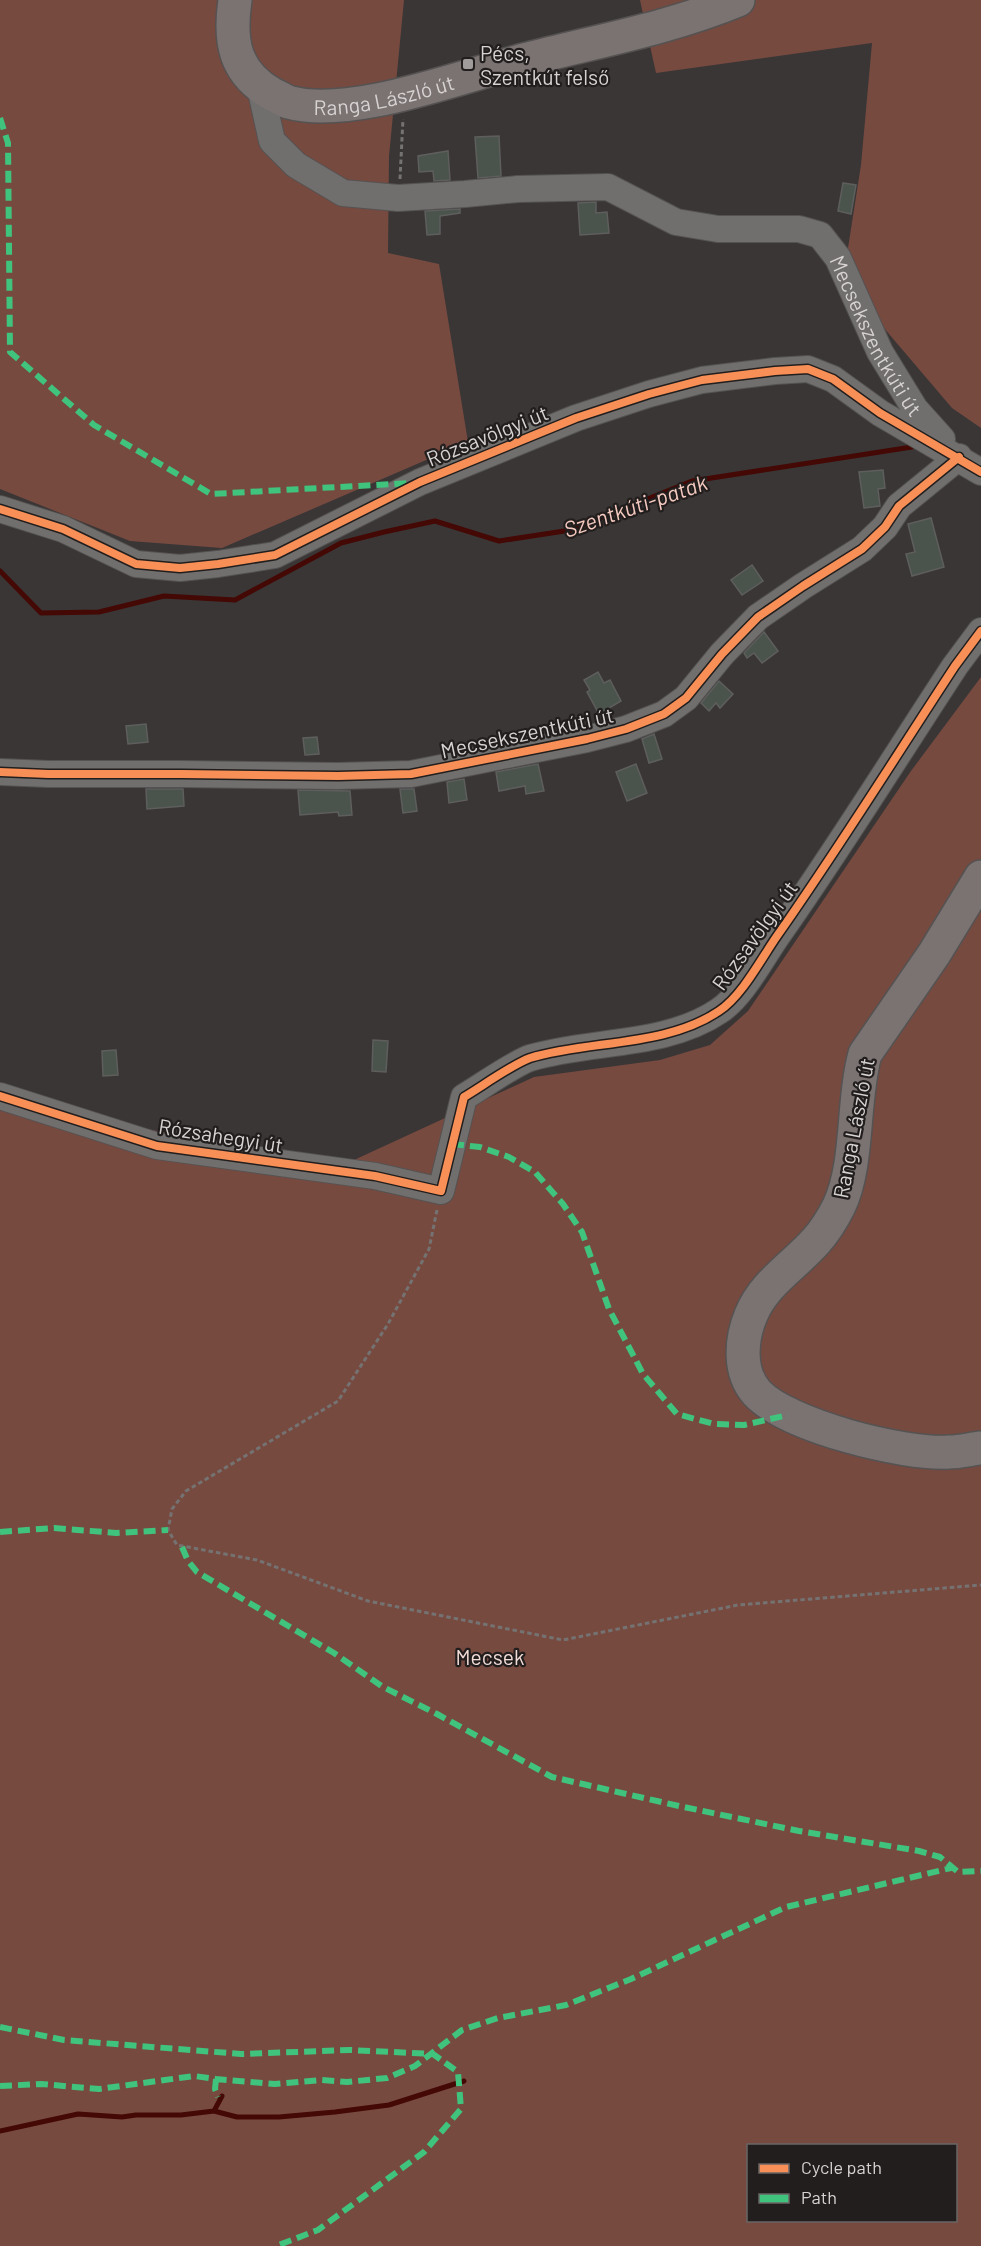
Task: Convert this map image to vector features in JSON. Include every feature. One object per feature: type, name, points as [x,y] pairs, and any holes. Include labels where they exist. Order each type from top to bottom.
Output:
[{"type":"main road","name":"Ranga László út","points":[[235,0],[232,18],[234,43],[242,67],[260,87],[286,102],[311,106],[337,106],[375,100],[704,14],[738,0]]},
{"type":"main road","name":"Ranga László út","points":[[981,877],[934,954],[866,1054],[860,1074],[847,1181],[839,1205],[817,1240],[761,1295],[743,1337],[743,1356],[748,1378],[756,1392],[788,1414],[812,1425],[855,1438],[918,1450],[948,1452],[981,1448]]},
{"type":"street","name":"Mecsekszentkúti út","points":[[0,772],[338,776],[411,774],[626,729],[664,714],[686,698],[722,654],[758,617],[802,586],[862,549],[885,527],[899,506],[959,457],[915,409],[880,352],[838,258],[820,235],[799,230],[718,229],[676,222],[608,187],[518,189],[465,195],[398,198],[343,193],[296,165],[272,141],[260,87]]},
{"type":"street","name":"Rózsavölgyi út","points":[[0,509],[63,529],[136,564],[180,568],[275,555],[420,482],[576,418],[649,394],[702,380],[808,369],[833,379],[880,413],[927,442],[959,457],[981,472]]},
{"type":"street","name":"Rózsavölgyi út","points":[[441,1191],[464,1097],[528,1059],[575,1048],[655,1037],[698,1022],[720,1011],[735,996],[798,907],[955,666],[981,631]]},
{"type":"street","name":"Rózsahegyi út","points":[[0,1096],[157,1146],[375,1176],[441,1191]]},
{"type":"path","points":[[398,198],[403,116]]},
{"type":"path","points":[[441,1191],[429,1249],[388,1324],[338,1401],[186,1491],[172,1509],[168,1530],[177,1545],[257,1560],[369,1601],[563,1640],[738,1605],[981,1585]]},
{"type":"green space","points":[[0,0],[404,0],[389,156],[388,253],[439,264],[468,442],[222,548],[130,541],[0,489]]},
{"type":"green space","points":[[640,0],[981,0],[981,428],[952,408],[843,280],[861,165],[872,43],[656,73]]},
{"type":"green space","name":"Mecsek","points":[[981,677],[981,2246],[0,2246],[0,1101],[341,1166],[534,1077],[660,1060],[710,1045],[748,1011],[911,771]]},
{"type":"building","points":[[499,136],[501,176],[478,178],[475,137]]},
{"type":"building","points":[[448,151],[450,180],[434,181],[433,171],[419,172],[418,156]]},
{"type":"building","points":[[843,183],[856,185],[851,214],[838,211]]},
{"type":"building","points":[[596,202],[596,213],[607,212],[609,233],[580,235],[578,203]]},
{"type":"building","points":[[460,209],[460,213],[440,216],[440,234],[427,235],[425,211]]},
{"type":"building","points":[[883,470],[885,488],[878,489],[880,506],[864,508],[859,472]]},
{"type":"building","points":[[931,518],[944,567],[912,576],[906,554],[915,552],[908,524]]},
{"type":"building","points":[[752,565],[763,581],[742,595],[731,580]]},
{"type":"building","points":[[764,632],[778,651],[762,663],[754,653],[747,658],[744,653]]},
{"type":"building","points":[[598,672],[604,683],[610,680],[621,701],[599,714],[587,692],[590,690],[584,680]]},
{"type":"building","points":[[719,681],[733,694],[720,708],[716,703],[709,711],[701,703]]},
{"type":"building","points":[[146,724],[148,742],[128,744],[126,726]]},
{"type":"building","points":[[654,734],[662,759],[649,763],[642,739]]},
{"type":"building","points":[[317,737],[319,754],[305,755],[303,738]]},
{"type":"building","points":[[538,764],[544,791],[526,794],[525,786],[499,791],[496,772]]},
{"type":"building","points":[[636,764],[647,793],[627,801],[616,772]]},
{"type":"building","points":[[464,779],[467,800],[449,803],[447,782]]},
{"type":"building","points":[[146,789],[183,789],[184,806],[147,809]]},
{"type":"building","points":[[400,789],[414,789],[417,811],[403,813]]},
{"type":"building","points":[[298,790],[350,791],[352,815],[339,816],[338,812],[300,815]]},
{"type":"building","points":[[373,1040],[388,1041],[386,1072],[372,1071]]},
{"type":"building","points":[[116,1050],[118,1075],[103,1076],[102,1051]]},
{"type":"waterway","name":"Szentkúti-patak","points":[[0,571],[41,613],[99,612],[164,596],[235,600],[341,543],[384,532],[435,521],[499,541],[571,530],[692,481],[912,447]]},
{"type":"waterway","points":[[0,2131],[78,2114],[122,2117],[181,2115],[214,2111],[237,2117],[279,2117],[335,2112],[389,2105],[464,2081]]},
{"type":"waterway","points":[[214,2111],[222,2096]]},
{"type":"marked path","points":[[0,118],[8,143],[10,352],[94,425],[211,494],[411,483]]},
{"type":"marked path","points":[[452,1144],[480,1147],[509,1157],[535,1172],[563,1204],[582,1232],[609,1309],[643,1374],[677,1414],[714,1424],[744,1425],[788,1415]]},
{"type":"marked path","points":[[0,1532],[54,1528],[116,1533],[168,1530]]},
{"type":"marked path","points":[[182,1547],[188,1561],[197,1572],[334,1653],[383,1687],[552,1777],[799,1831],[919,1851],[940,1857],[958,1872],[981,1871]]},
{"type":"marked path","points":[[0,2086],[41,2084],[99,2089],[194,2076],[275,2084],[321,2080],[347,2082],[387,2078],[415,2066],[462,2030],[498,2018],[566,2005],[631,1979],[786,1907],[951,1868]]},
{"type":"marked path","points":[[0,2027],[64,2040],[241,2054],[350,2050],[433,2054],[458,2072],[461,2109],[424,2152],[318,2230],[276,2246]]},
{"type":"marked path","points":[[216,2079],[215,2089],[218,2097]]},
{"type":"cycle path","points":[[0,509],[63,529],[136,564],[180,568],[275,555],[420,482],[576,418],[649,394],[702,380],[808,369],[833,379],[880,413],[981,472]]},
{"type":"cycle path","points":[[0,772],[338,776],[411,774],[626,729],[664,714],[686,698],[722,654],[758,617],[862,549],[885,527],[899,506],[959,457]]},
{"type":"cycle path","points":[[0,1096],[157,1146],[375,1176],[441,1191],[464,1097],[506,1070],[530,1058],[676,1031],[698,1023],[719,1011],[736,996],[823,869],[955,666],[981,631]]},
{"type":"place","name":"Pécs, Szentkút felső","points":[[468,64]]}]
